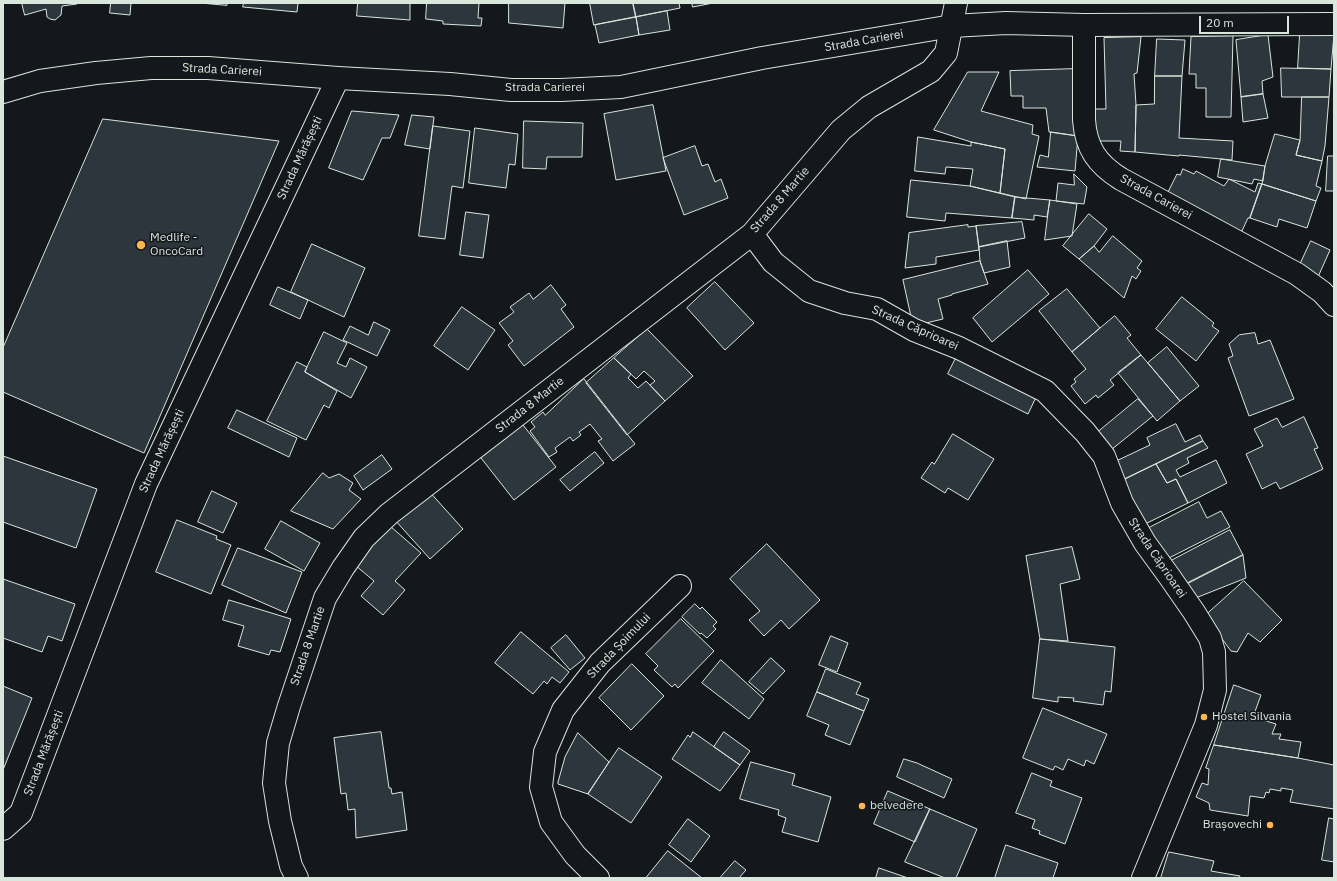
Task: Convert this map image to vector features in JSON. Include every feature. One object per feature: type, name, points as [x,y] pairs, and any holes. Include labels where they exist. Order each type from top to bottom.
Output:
[{"type":"street","name":"Strada 8 Martie","points":[[297,878],[291,866],[280,821],[274,784],[278,743],[325,598],[343,568],[364,538],[389,514],[752,234],[841,130],[869,108],[931,71],[946,53],[956,3]]},
{"type":"street","name":"Strada Carierei","points":[[3,92],[40,81],[96,73],[151,68],[208,68],[338,78],[450,84],[511,90],[561,90],[622,87],[762,58],[952,26],[1006,23],[1084,25],[1334,24]]},
{"type":"street","name":"Strada Carierei","points":[[1084,25],[1085,134],[1091,151],[1100,162],[1121,179],[1297,274],[1322,292],[1334,305]]},
{"type":"street","name":"Strada Mărășești","points":[[3,829],[21,813],[146,484],[338,78]]},
{"type":"street","name":"Strada Căprioarei","points":[[752,234],[773,262],[809,291],[845,303],[877,309],[914,330],[959,348],[1045,391],[1085,432],[1104,456],[1122,503],[1145,543],[1194,612],[1210,638],[1214,652],[1215,690],[1206,725],[1144,878]]},
{"type":"street","name":"Strada Șoimului","points":[[598,878],[575,855],[551,822],[541,787],[545,752],[563,710],[600,663],[680,586]]},
{"type":"building","points":[[22,3],[77,4],[62,6],[61,15],[55,20],[47,17],[46,9],[25,15]]},
{"type":"building","points":[[111,3],[131,3],[130,15],[110,13]]},
{"type":"building","points":[[201,3],[227,3],[227,5]]},
{"type":"building","points":[[244,3],[298,3],[297,12],[243,7]]},
{"type":"building","points":[[358,3],[410,3],[410,20],[357,16]]},
{"type":"building","points":[[427,3],[479,3],[478,18],[482,18],[481,26],[443,24],[443,21],[426,19]]},
{"type":"building","points":[[509,3],[565,3],[563,28],[509,23]]},
{"type":"building","points":[[590,3],[633,3],[636,17],[594,25]]},
{"type":"building","points":[[633,3],[679,3],[680,8],[636,17]]},
{"type":"building","points":[[692,3],[713,3],[693,7]]},
{"type":"building","points":[[667,11],[670,30],[639,35],[636,17]]},
{"type":"building","points":[[636,17],[639,35],[599,43],[595,25]]},
{"type":"building","points":[[1300,34],[1334,34],[1331,69],[1298,68]]},
{"type":"building","points":[[1268,35],[1273,77],[1262,81],[1263,94],[1241,97],[1236,40]]},
{"type":"building","points":[[1233,36],[1231,117],[1206,117],[1206,88],[1196,88],[1196,74],[1189,74],[1191,37]]},
{"type":"building","points":[[1141,37],[1137,73],[1134,74],[1136,105],[1135,152],[1120,151],[1121,141],[1093,141],[1093,109],[1106,109],[1104,38]]},
{"type":"building","points":[[1157,39],[1185,40],[1182,76],[1155,76]]},
{"type":"building","points":[[1281,68],[1331,69],[1329,97],[1282,97]]},
{"type":"building","points":[[1076,69],[1078,136],[1049,132],[1046,108],[1023,108],[1023,96],[1011,96],[1010,71]]},
{"type":"building","points":[[968,72],[999,72],[981,111],[1033,125],[1032,134],[1039,136],[1026,199],[1000,193],[1005,149],[971,142],[934,130]]},
{"type":"building","points":[[1155,76],[1182,76],[1179,138],[1233,141],[1232,160],[1135,152],[1136,105],[1154,104]]},
{"type":"building","points":[[1263,94],[1268,118],[1243,122],[1241,97]]},
{"type":"building","points":[[1302,97],[1329,97],[1325,146],[1322,161],[1296,155],[1300,140]]},
{"type":"building","points":[[653,105],[666,171],[616,180],[604,114]]},
{"type":"building","points":[[352,111],[399,115],[390,138],[382,138],[363,180],[329,168]]},
{"type":"building","points":[[412,115],[434,117],[430,149],[405,145]]},
{"type":"building","name":"Medlife - OncoCard","points":[[103,119],[279,141],[144,453],[3,392],[3,348]]},
{"type":"building","points":[[524,121],[583,123],[582,157],[547,157],[546,169],[523,168]]},
{"type":"building","points":[[433,126],[470,131],[463,188],[452,186],[445,239],[419,236]]},
{"type":"building","points":[[475,128],[518,134],[515,165],[509,164],[506,188],[469,183]]},
{"type":"building","points":[[1051,132],[1078,136],[1075,171],[1037,167],[1040,155],[1048,157]]},
{"type":"building","points":[[1275,134],[1300,140],[1296,155],[1322,161],[1316,186],[1321,188],[1316,201],[1262,184],[1265,166]]},
{"type":"building","points":[[918,137],[971,146],[971,142],[1005,149],[1000,193],[970,186],[973,169],[946,167],[945,174],[915,171]]},
{"type":"building","points":[[695,146],[702,166],[708,164],[715,182],[721,179],[728,198],[684,215],[663,158]]},
{"type":"building","points":[[1328,156],[1334,156],[1334,191],[1326,191]]},
{"type":"building","points":[[1221,159],[1265,166],[1263,181],[1254,179],[1252,184],[1218,177]]},
{"type":"building","points":[[1183,169],[1194,174],[1196,171],[1224,186],[1229,179],[1255,192],[1258,183],[1262,184],[1250,218],[1248,218],[1240,235],[1165,198],[1177,174],[1180,175]]},
{"type":"building","points":[[1074,174],[1087,187],[1084,204],[1056,201],[1058,183],[1074,185]]},
{"type":"building","points":[[911,180],[970,186],[1015,197],[1012,218],[946,213],[945,221],[907,217]]},
{"type":"building","points":[[1262,184],[1316,201],[1307,228],[1279,219],[1277,227],[1250,218]]},
{"type":"building","points":[[1015,197],[1050,200],[1047,217],[1034,215],[1034,220],[1012,218]]},
{"type":"building","points":[[1050,200],[1077,204],[1072,236],[1045,240]]},
{"type":"building","points":[[466,212],[489,215],[483,258],[460,255]]},
{"type":"building","points":[[1089,214],[1107,229],[1094,246],[1079,259],[1063,246]]},
{"type":"building","points":[[1022,222],[1025,238],[979,247],[976,226]]},
{"type":"building","points":[[968,225],[968,227],[976,226],[979,250],[936,257],[936,264],[905,268],[909,233]]},
{"type":"building","points":[[1113,236],[1142,261],[1137,268],[1141,271],[1136,279],[1132,276],[1124,298],[1079,259],[1094,246],[1099,252]]},
{"type":"building","points":[[1007,241],[1010,267],[984,273],[980,261],[979,247]]},
{"type":"building","points":[[1311,241],[1330,250],[1318,277],[1298,269]]},
{"type":"building","points":[[312,244],[365,268],[344,317],[291,292]]},
{"type":"building","points":[[980,261],[988,284],[938,299],[943,319],[913,326],[903,280]]},
{"type":"building","points":[[1028,270],[1049,294],[992,342],[973,318]]},
{"type":"building","points":[[715,282],[754,323],[725,350],[687,308]]},
{"type":"building","points":[[551,285],[566,305],[561,309],[574,327],[524,366],[508,345],[513,341],[499,323],[514,312],[510,307],[529,293],[533,299]]},
{"type":"building","points":[[278,287],[308,300],[300,319],[270,305]]},
{"type":"building","points":[[1067,289],[1100,328],[1072,352],[1039,311]]},
{"type":"building","points":[[1182,297],[1214,323],[1212,326],[1219,331],[1196,361],[1156,329]]},
{"type":"building","points":[[462,307],[495,330],[468,370],[434,346]]},
{"type":"building","points":[[1115,316],[1131,335],[1127,338],[1141,355],[1110,380],[1114,385],[1098,398],[1096,395],[1085,404],[1071,386],[1076,382],[1074,379],[1086,369],[1072,352]]},
{"type":"building","points":[[374,322],[390,330],[377,356],[343,340],[350,326],[368,335]]},
{"type":"building","points":[[647,329],[693,376],[665,401],[650,385],[655,381],[644,371],[636,379],[614,358]]},
{"type":"building","points":[[324,332],[347,343],[337,363],[346,367],[350,358],[367,367],[351,398],[305,372]]},
{"type":"building","points":[[1255,333],[1258,344],[1270,340],[1294,399],[1249,416],[1228,358],[1233,356],[1229,344],[1239,335]]},
{"type":"building","points":[[1167,347],[1199,386],[1180,401],[1148,363]]},
{"type":"building","points":[[959,352],[1038,393],[1028,414],[948,374]]},
{"type":"building","points":[[1141,355],[1180,401],[1157,421],[1118,373]]},
{"type":"building","points":[[614,358],[631,374],[628,378],[638,388],[646,381],[665,401],[627,435],[586,383]]},
{"type":"building","points":[[297,362],[307,367],[305,372],[337,391],[329,408],[324,405],[306,440],[267,421]]},
{"type":"building","points":[[584,379],[635,444],[613,461],[598,441],[602,439],[590,424],[579,432],[581,435],[573,441],[570,437],[555,448],[557,452],[549,457],[530,431],[535,427],[531,422],[543,412],[545,415]]},
{"type":"building","points":[[1138,399],[1153,416],[1106,454],[1092,437]]},
{"type":"building","points":[[237,410],[297,438],[289,457],[228,428]]},
{"type":"building","points":[[1304,417],[1318,448],[1314,449],[1323,469],[1280,489],[1276,482],[1262,489],[1246,454],[1263,446],[1254,429],[1277,418],[1282,427]]},
{"type":"building","points":[[1176,424],[1185,442],[1200,435],[1203,441],[1123,480],[1114,462],[1150,445],[1147,438]]},
{"type":"building","points":[[523,425],[556,467],[514,500],[481,458]]},
{"type":"building","points":[[953,434],[994,459],[968,500],[948,488],[945,493],[921,478],[932,462],[934,464]]},
{"type":"building","points":[[1203,441],[1208,448],[1187,458],[1189,463],[1176,470],[1180,477],[1216,460],[1227,483],[1188,503],[1176,479],[1167,483],[1156,464]]},
{"type":"building","points":[[595,452],[604,463],[570,491],[560,480]]},
{"type":"building","points":[[382,455],[392,469],[363,490],[354,476]]},
{"type":"building","points":[[3,456],[97,489],[76,548],[3,522]]},
{"type":"building","points":[[1156,464],[1167,483],[1176,479],[1188,503],[1145,524],[1123,480]]},
{"type":"building","points":[[323,473],[329,478],[339,474],[353,483],[349,490],[361,499],[333,529],[291,511]]},
{"type":"building","points":[[427,489],[463,529],[430,559],[394,519]]},
{"type":"building","points":[[212,491],[237,503],[223,533],[198,522]]},
{"type":"building","points":[[1199,502],[1207,518],[1221,511],[1230,527],[1165,560],[1147,529]]},
{"type":"building","points":[[177,520],[217,536],[216,539],[231,545],[211,594],[156,572]]},
{"type":"building","points":[[281,521],[320,543],[304,571],[265,549]]},
{"type":"building","points":[[390,526],[421,553],[395,581],[405,590],[383,615],[361,596],[374,581],[355,565]]},
{"type":"building","points":[[1230,530],[1243,555],[1179,588],[1167,563]]},
{"type":"building","points":[[767,544],[820,600],[789,629],[781,620],[764,636],[749,620],[760,611],[730,579]]},
{"type":"building","points":[[1072,547],[1080,579],[1060,584],[1068,641],[1040,639],[1026,556]]},
{"type":"building","points":[[238,548],[302,572],[286,613],[222,585]]},
{"type":"building","points":[[1243,555],[1246,578],[1193,599],[1184,585]]},
{"type":"building","points":[[3,579],[75,604],[62,641],[48,636],[42,652],[3,638]]},
{"type":"building","points":[[1244,581],[1282,620],[1260,642],[1248,633],[1237,652],[1231,651],[1205,616]]},
{"type":"building","points":[[229,600],[291,619],[280,652],[271,650],[269,655],[238,646],[244,626],[223,620]]},
{"type":"building","points":[[695,604],[700,609],[702,607],[717,622],[713,626],[716,629],[707,638],[701,633],[700,634],[682,617]]},
{"type":"building","points":[[681,619],[714,651],[678,688],[675,684],[672,687],[654,670],[658,666],[646,654]]},
{"type":"building","points":[[521,632],[569,672],[560,683],[552,677],[547,684],[544,681],[533,694],[495,663]]},
{"type":"building","points":[[566,635],[585,658],[570,670],[551,648]]},
{"type":"building","points":[[831,636],[848,643],[837,672],[819,665]]},
{"type":"building","points":[[1040,639],[1115,647],[1111,692],[1105,691],[1103,705],[1073,701],[1074,698],[1058,697],[1058,702],[1033,698]]},
{"type":"building","points":[[771,658],[785,671],[763,694],[749,682]]},
{"type":"building","points":[[721,660],[764,699],[749,719],[702,683]]},
{"type":"building","points":[[632,664],[664,696],[631,730],[599,698]]},
{"type":"building","points":[[826,669],[861,683],[856,694],[869,699],[864,711],[817,692]]},
{"type":"building","points":[[1234,685],[1261,695],[1253,717],[1276,724],[1272,734],[1281,734],[1279,739],[1301,742],[1298,758],[1214,745]]},
{"type":"building","points":[[3,686],[32,698],[3,770]]},
{"type":"building","points":[[817,692],[864,711],[850,745],[825,735],[829,725],[807,716]]},
{"type":"building","points":[[1043,708],[1107,734],[1094,764],[1086,760],[1084,766],[1068,759],[1063,770],[1055,766],[1053,770],[1023,758]]},
{"type":"building","points":[[381,732],[389,788],[391,788],[392,794],[402,792],[407,830],[356,838],[355,809],[348,810],[346,793],[341,794],[334,738]]},
{"type":"building","points":[[693,732],[740,765],[720,791],[672,759],[688,735],[690,737]]},
{"type":"building","points":[[724,732],[750,751],[740,765],[714,747]]},
{"type":"building","points":[[578,733],[609,762],[588,794],[558,784],[565,757]]},
{"type":"building","points":[[1214,745],[1334,765],[1334,809],[1290,802],[1293,790],[1281,788],[1281,791],[1270,789],[1269,793],[1266,792],[1264,798],[1250,796],[1248,816],[1210,810],[1209,803],[1196,797],[1202,783],[1208,785],[1209,769],[1206,768]]},
{"type":"building","points":[[619,748],[662,777],[631,823],[588,794]]},
{"type":"building","points":[[904,759],[917,763],[952,779],[944,798],[897,777]]},
{"type":"building","points":[[751,762],[795,774],[792,785],[831,797],[818,842],[782,832],[786,818],[778,815],[779,810],[740,799]]},
{"type":"building","points":[[1032,773],[1052,781],[1050,786],[1082,798],[1065,844],[1039,834],[1040,831],[1032,828],[1035,820],[1016,813]]},
{"type":"building","points":[[888,791],[930,809],[915,842],[874,824]]},
{"type":"building","points":[[930,809],[977,829],[956,878],[945,878],[905,862]]},
{"type":"building","points":[[1329,818],[1334,819],[1334,862],[1322,860]]},
{"type":"building","points":[[688,819],[710,836],[691,862],[669,845]]},
{"type":"building","points":[[1006,845],[1058,863],[1053,878],[995,878]]},
{"type":"building","points":[[668,851],[702,878],[646,878]]},
{"type":"building","points":[[1169,852],[1214,861],[1211,871],[1240,876],[1239,878],[1161,878]]},
{"type":"building","points":[[735,861],[746,870],[739,878],[720,878]]},
{"type":"building","points":[[879,868],[908,878],[876,878]]},
{"type":"place","name":"Medlife - OncoCard","points":[[141,245]]},
{"type":"place","name":"Hostel Silvania","points":[[1204,717]]},
{"type":"place","name":"belvedere","points":[[862,806]]},
{"type":"place","name":"Brașovechi","points":[[1270,825]]}]
